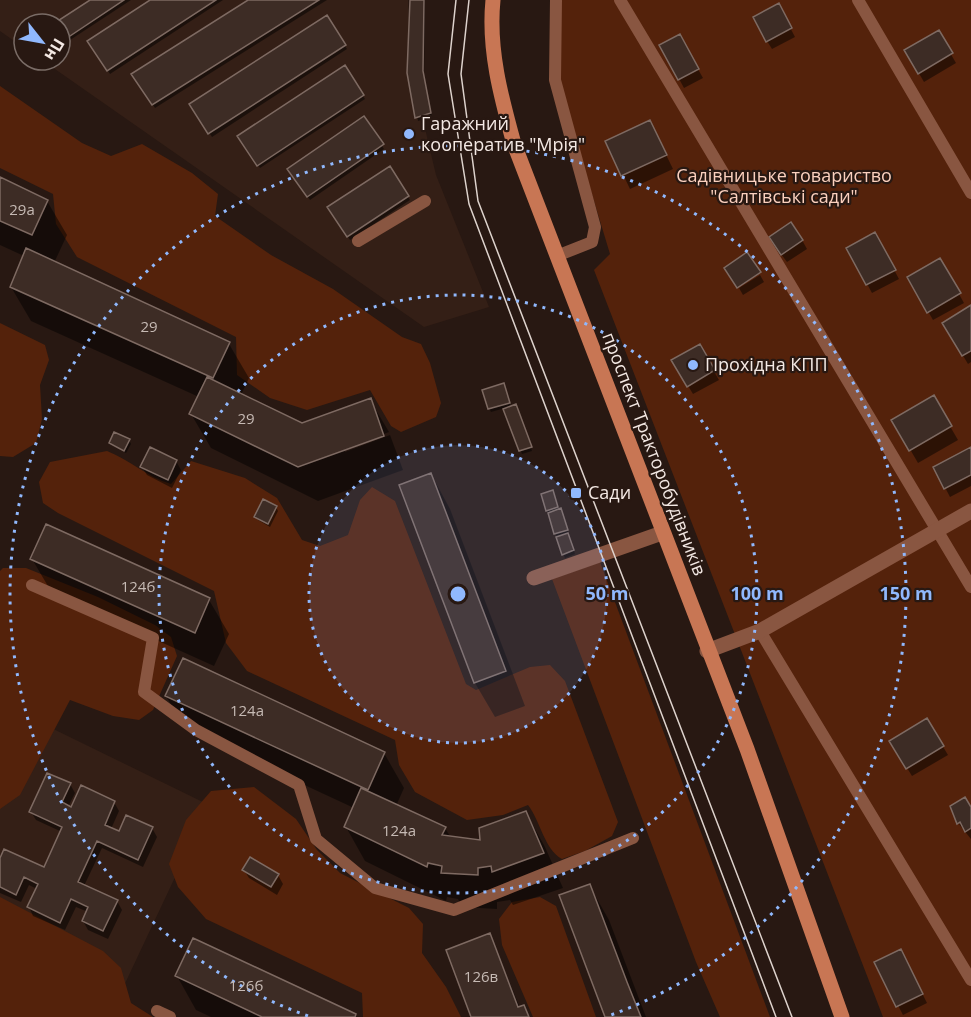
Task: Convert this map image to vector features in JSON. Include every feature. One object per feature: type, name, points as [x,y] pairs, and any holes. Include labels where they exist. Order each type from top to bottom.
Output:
[{"type":"main road","name":"проспект Тракторобудівників","points":[[493,0],[493,51],[500,94],[514,144],[559,255],[707,651],[747,749],[842,1017]]},
{"type":"street","points":[[707,651],[760,631],[971,511]]},
{"type":"street","points":[[534,578],[662,533]]},
{"type":"lane","points":[[556,0],[555,80],[596,227],[592,242],[559,255]]},
{"type":"lane","points":[[620,0],[971,587]]},
{"type":"lane","points":[[858,0],[971,193]]},
{"type":"lane","points":[[358,241],[424,201]]},
{"type":"lane","points":[[32,585],[153,638],[144,692],[196,730],[299,785],[316,840],[375,888],[454,910],[633,838]]},
{"type":"lane","points":[[760,631],[971,980]]},
{"type":"lane","points":[[157,1011],[170,1017]]},
{"type":"shaded area","points":[[0,0],[408,0],[410,65],[436,175],[489,307],[424,327],[59,72],[72,72],[72,12],[12,12],[12,40],[0,31]]},
{"type":"shaded area","points":[[39,722],[209,805],[121,992],[0,934],[0,738]]},
{"type":"green space","name":"Садівницьке товариство \"Салтівські сади\"","points":[[558,0],[971,0],[971,1017],[883,1017],[594,270],[610,254],[559,85]]},
{"type":"green space","points":[[0,86],[82,143],[111,156],[142,144],[192,173],[218,194],[215,216],[271,255],[333,289],[402,337],[421,344],[430,363],[441,403],[436,417],[401,432],[391,426],[370,390],[307,410],[270,398],[237,375],[236,337],[77,257],[56,224],[53,194],[0,168]]},
{"type":"green space","points":[[0,323],[45,345],[49,360],[40,385],[42,419],[36,443],[13,457],[0,456]]},
{"type":"green space","points":[[107,451],[171,484],[191,461],[245,478],[277,498],[302,540],[320,546],[348,535],[360,500],[372,487],[395,501],[466,684],[476,690],[530,667],[550,665],[565,681],[618,822],[612,836],[585,851],[562,859],[551,849],[528,805],[503,815],[467,820],[415,792],[399,765],[395,740],[247,671],[226,643],[214,591],[58,513],[43,503],[39,482],[50,462]]},
{"type":"green space","points":[[600,562],[770,1017],[720,1017],[696,962],[552,579]]},
{"type":"green space","points":[[3,568],[26,568],[98,597],[155,625],[171,637],[177,656],[153,710],[139,720],[113,716],[70,700],[20,795],[0,809],[0,571]]},
{"type":"green space","points":[[254,787],[296,819],[317,850],[340,873],[409,908],[423,924],[422,953],[446,987],[461,1017],[363,1017],[362,993],[206,919],[178,887],[169,864],[186,820],[211,791]]},
{"type":"green space","points":[[0,897],[103,951],[121,968],[131,1003],[153,1017],[0,1017]]},
{"type":"green space","points":[[540,897],[556,906],[596,1017],[533,1017],[502,945],[499,919],[512,902]]},
{"type":"building","points":[[90,0],[124,0],[72,35],[72,12]]},
{"type":"building","points":[[150,0],[216,0],[107,71],[87,41]]},
{"type":"building","points":[[248,0],[319,0],[152,105],[131,74]]},
{"type":"building","points":[[410,0],[424,0],[423,71],[431,113],[415,118],[407,73]]},
{"type":"building","points":[[779,3],[792,28],[766,42],[753,17]]},
{"type":"building","points":[[327,15],[346,45],[208,134],[189,104]]},
{"type":"building","points":[[939,30],[953,53],[918,74],[904,50]]},
{"type":"building","points":[[680,34],[699,69],[678,80],[659,45]]},
{"type":"building","points":[[345,65],[364,95],[257,166],[237,136]]},
{"type":"building","points":[[364,116],[384,144],[307,197],[287,169]]},
{"type":"building","points":[[650,120],[667,155],[621,176],[605,141]]},
{"type":"building","points":[[390,166],[409,196],[347,237],[327,207]]},
{"type":"building","points":[[0,177],[48,200],[32,235],[0,221]]},
{"type":"building","points":[[791,222],[803,240],[781,255],[769,237]]},
{"type":"building","points":[[875,232],[896,270],[866,285],[846,248]]},
{"type":"building","points":[[26,248],[230,342],[213,378],[10,287]]},
{"type":"building","points":[[747,252],[761,272],[737,288],[724,268]]},
{"type":"building","points":[[940,258],[961,293],[927,313],[907,277]]},
{"type":"building","points":[[971,305],[971,351],[962,356],[942,323]]},
{"type":"building","name":"Прохідна КПП","points":[[700,344],[715,370],[687,387],[671,360]]},
{"type":"building","points":[[207,377],[302,423],[371,398],[384,436],[298,467],[189,414]]},
{"type":"building","points":[[504,383],[510,403],[488,409],[482,390]]},
{"type":"building","points":[[934,395],[952,426],[909,451],[891,420]]},
{"type":"building","points":[[516,404],[532,447],[519,451],[503,409]]},
{"type":"building","points":[[114,432],[130,439],[124,451],[109,443]]},
{"type":"building","points":[[150,447],[177,460],[168,480],[140,467]]},
{"type":"building","points":[[971,447],[971,475],[944,489],[933,467]]},
{"type":"building","points":[[431,473],[506,671],[474,683],[399,485]]},
{"type":"building","points":[[553,490],[558,507],[546,511],[541,494]]},
{"type":"building","points":[[263,499],[277,506],[268,524],[254,517]]},
{"type":"building","points":[[561,508],[568,530],[554,534],[548,513]]},
{"type":"building","points":[[46,524],[210,598],[195,633],[30,559]]},
{"type":"building","points":[[568,533],[574,550],[562,555],[556,537]]},
{"type":"building","points":[[183,658],[385,752],[368,790],[165,696]]},
{"type":"building","points":[[927,718],[944,746],[906,769],[889,741]]},
{"type":"building","points":[[47,773],[71,783],[62,802],[71,807],[81,785],[115,801],[105,825],[119,831],[126,815],[153,827],[138,860],[97,841],[78,882],[118,900],[103,931],[82,921],[88,907],[71,899],[60,923],[27,907],[38,884],[24,877],[16,895],[0,887],[0,858],[4,849],[44,867],[62,827],[29,812]]},
{"type":"building","points":[[361,788],[446,827],[442,835],[480,840],[479,828],[526,811],[544,853],[492,872],[491,866],[478,868],[478,875],[441,873],[442,866],[428,863],[427,867],[344,827]]},
{"type":"building","points":[[965,797],[971,807],[971,828],[965,832],[960,822],[957,824],[950,806]]},
{"type":"building","points":[[250,857],[279,874],[271,887],[242,870]]},
{"type":"building","points":[[590,884],[641,1017],[605,1017],[559,895]]},
{"type":"building","points":[[490,933],[518,1007],[524,1005],[529,1017],[471,1017],[446,950]]},
{"type":"building","points":[[193,938],[356,1014],[355,1017],[262,1017],[175,976]]},
{"type":"building","points":[[901,949],[923,994],[896,1007],[874,962]]},
{"type":"tram line","points":[[456,0],[448,74],[469,204],[776,1017]]},
{"type":"tram line","points":[[469,0],[461,74],[478,201],[792,1017]]},
{"type":"place","name":"Гаражний кооператив \"Мрія\"","points":[[409,134]]},
{"type":"place","name":"Прохідна КПП","points":[[693,365]]},
{"type":"place","name":"Сади","points":[[576,493]]}]
